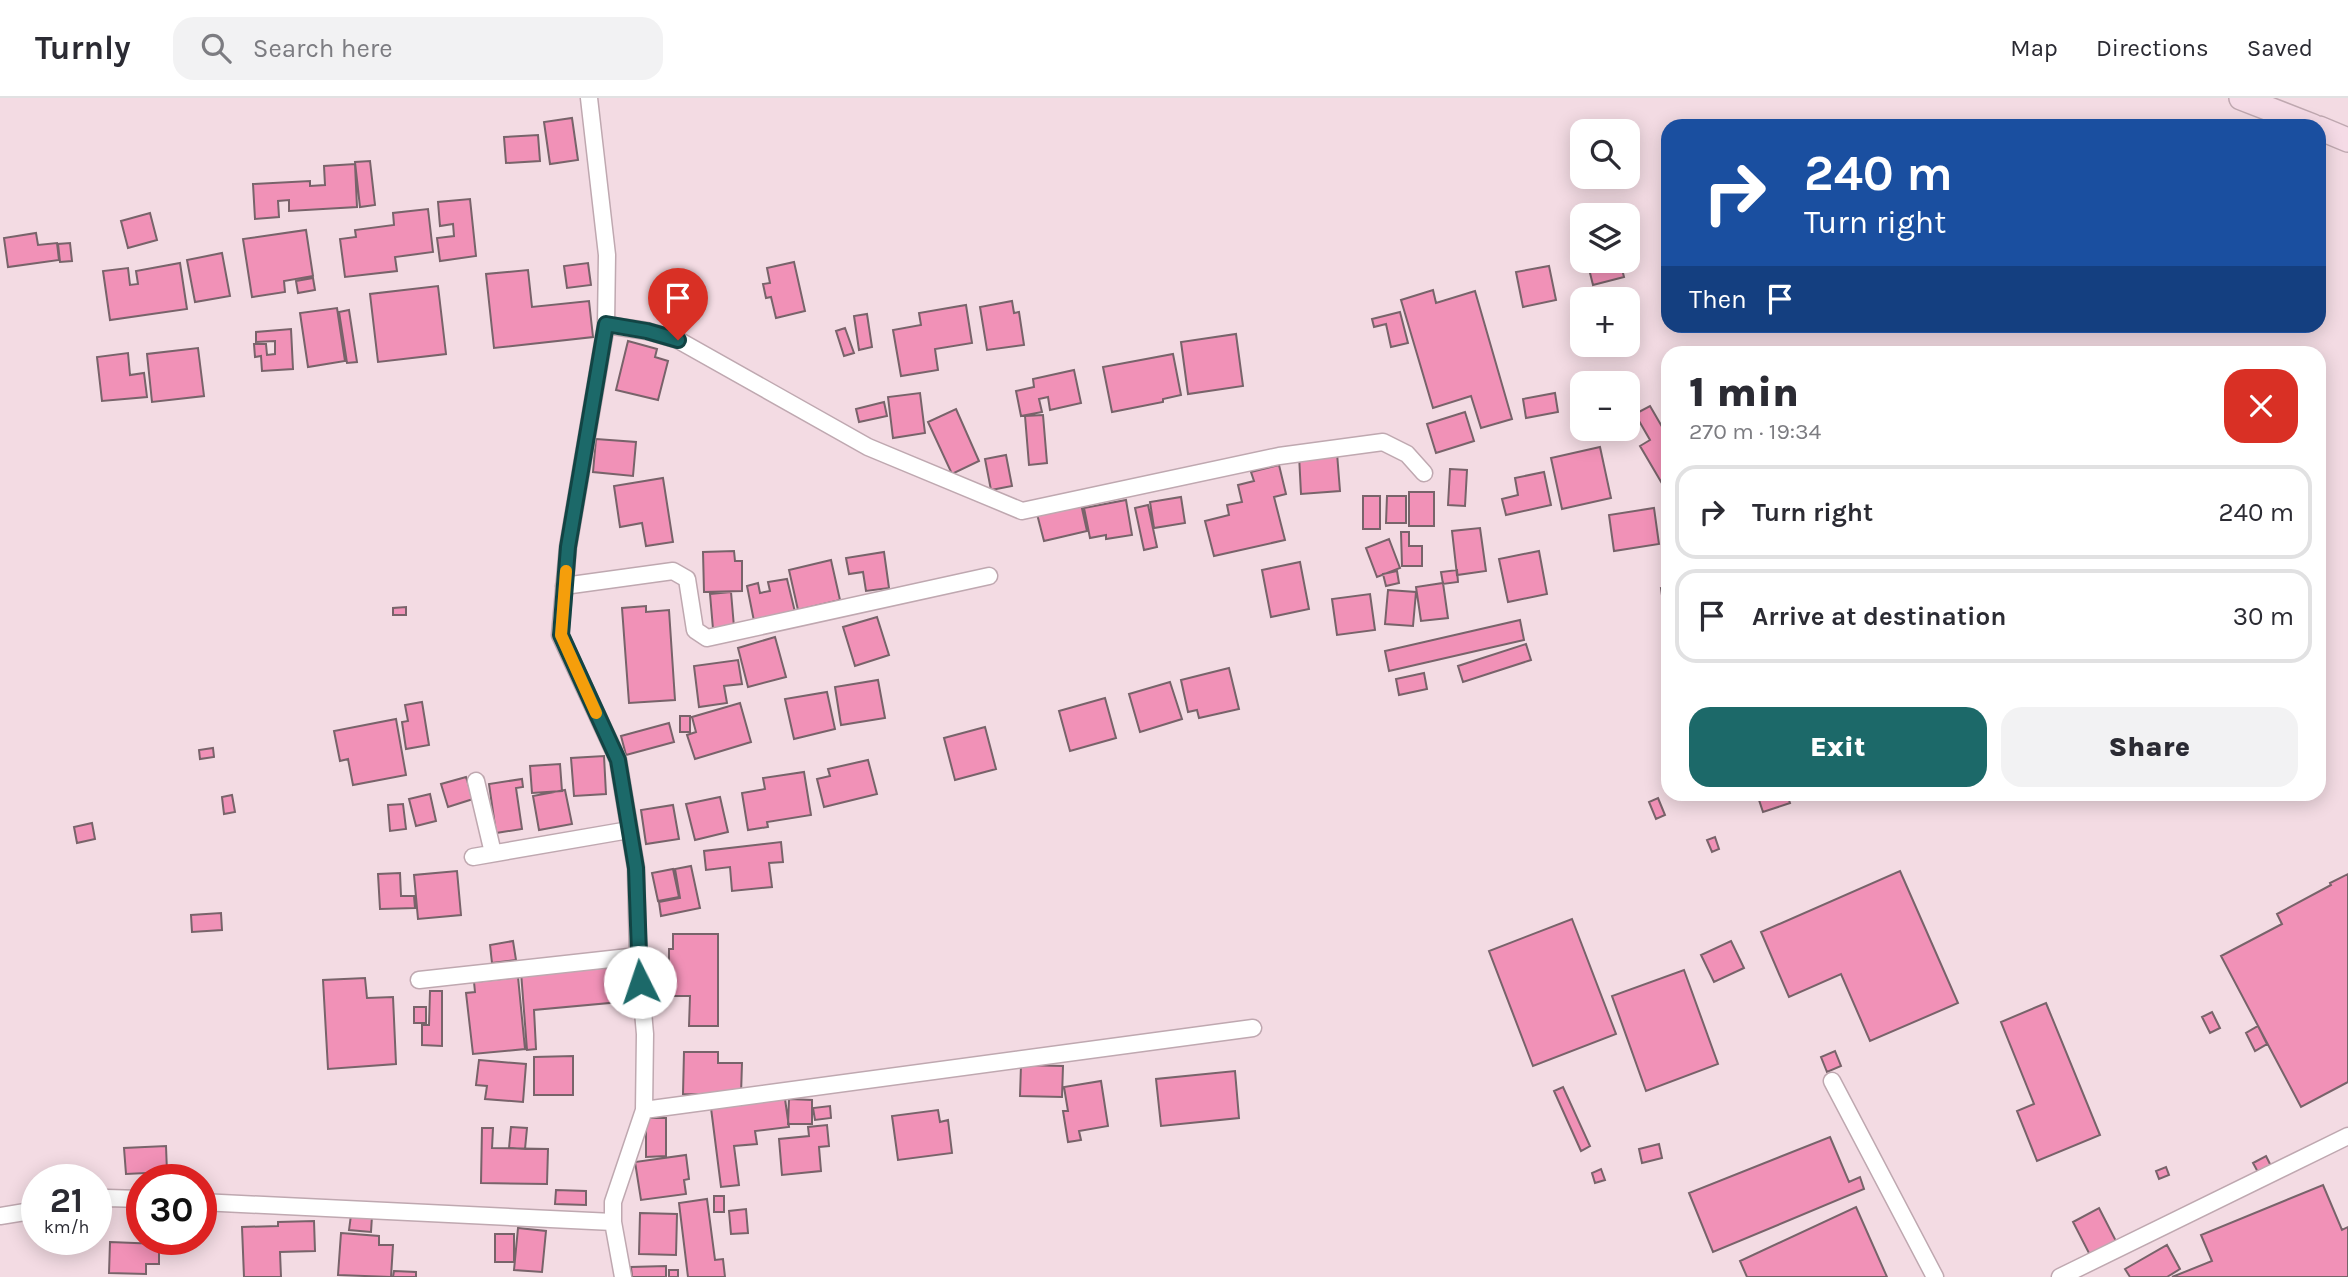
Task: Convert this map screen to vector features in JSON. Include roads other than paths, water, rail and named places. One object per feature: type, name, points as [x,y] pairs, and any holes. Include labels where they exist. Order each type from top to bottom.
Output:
[{"type":"main road","points":[[2241,98],[2295,119]]},
{"type":"main road","points":[[2326,131],[2348,140]]},
{"type":"street","points":[[589,98],[607,255],[606,324],[568,547],[561,635],[618,760],[636,868],[638,956],[645,1034],[644,1110],[613,1202],[613,1222],[623,1277]]},
{"type":"street","points":[[606,324],[678,340],[869,447],[1022,511],[1279,456],[1383,442],[1407,454],[1424,474]]},
{"type":"street","points":[[564,586],[673,571],[687,579],[695,630],[707,638],[989,576]]},
{"type":"street","points":[[476,780],[493,853]]},
{"type":"street","points":[[473,857],[629,830]]},
{"type":"street","points":[[419,980],[638,956]]},
{"type":"street","points":[[644,1110],[1253,1028]]},
{"type":"street","points":[[1832,1081],[1935,1277]]},
{"type":"street","points":[[2060,1277],[2348,1136]]},
{"type":"street","points":[[217,1203],[613,1222]]},
{"type":"street","points":[[0,1216],[21,1213]]}]
